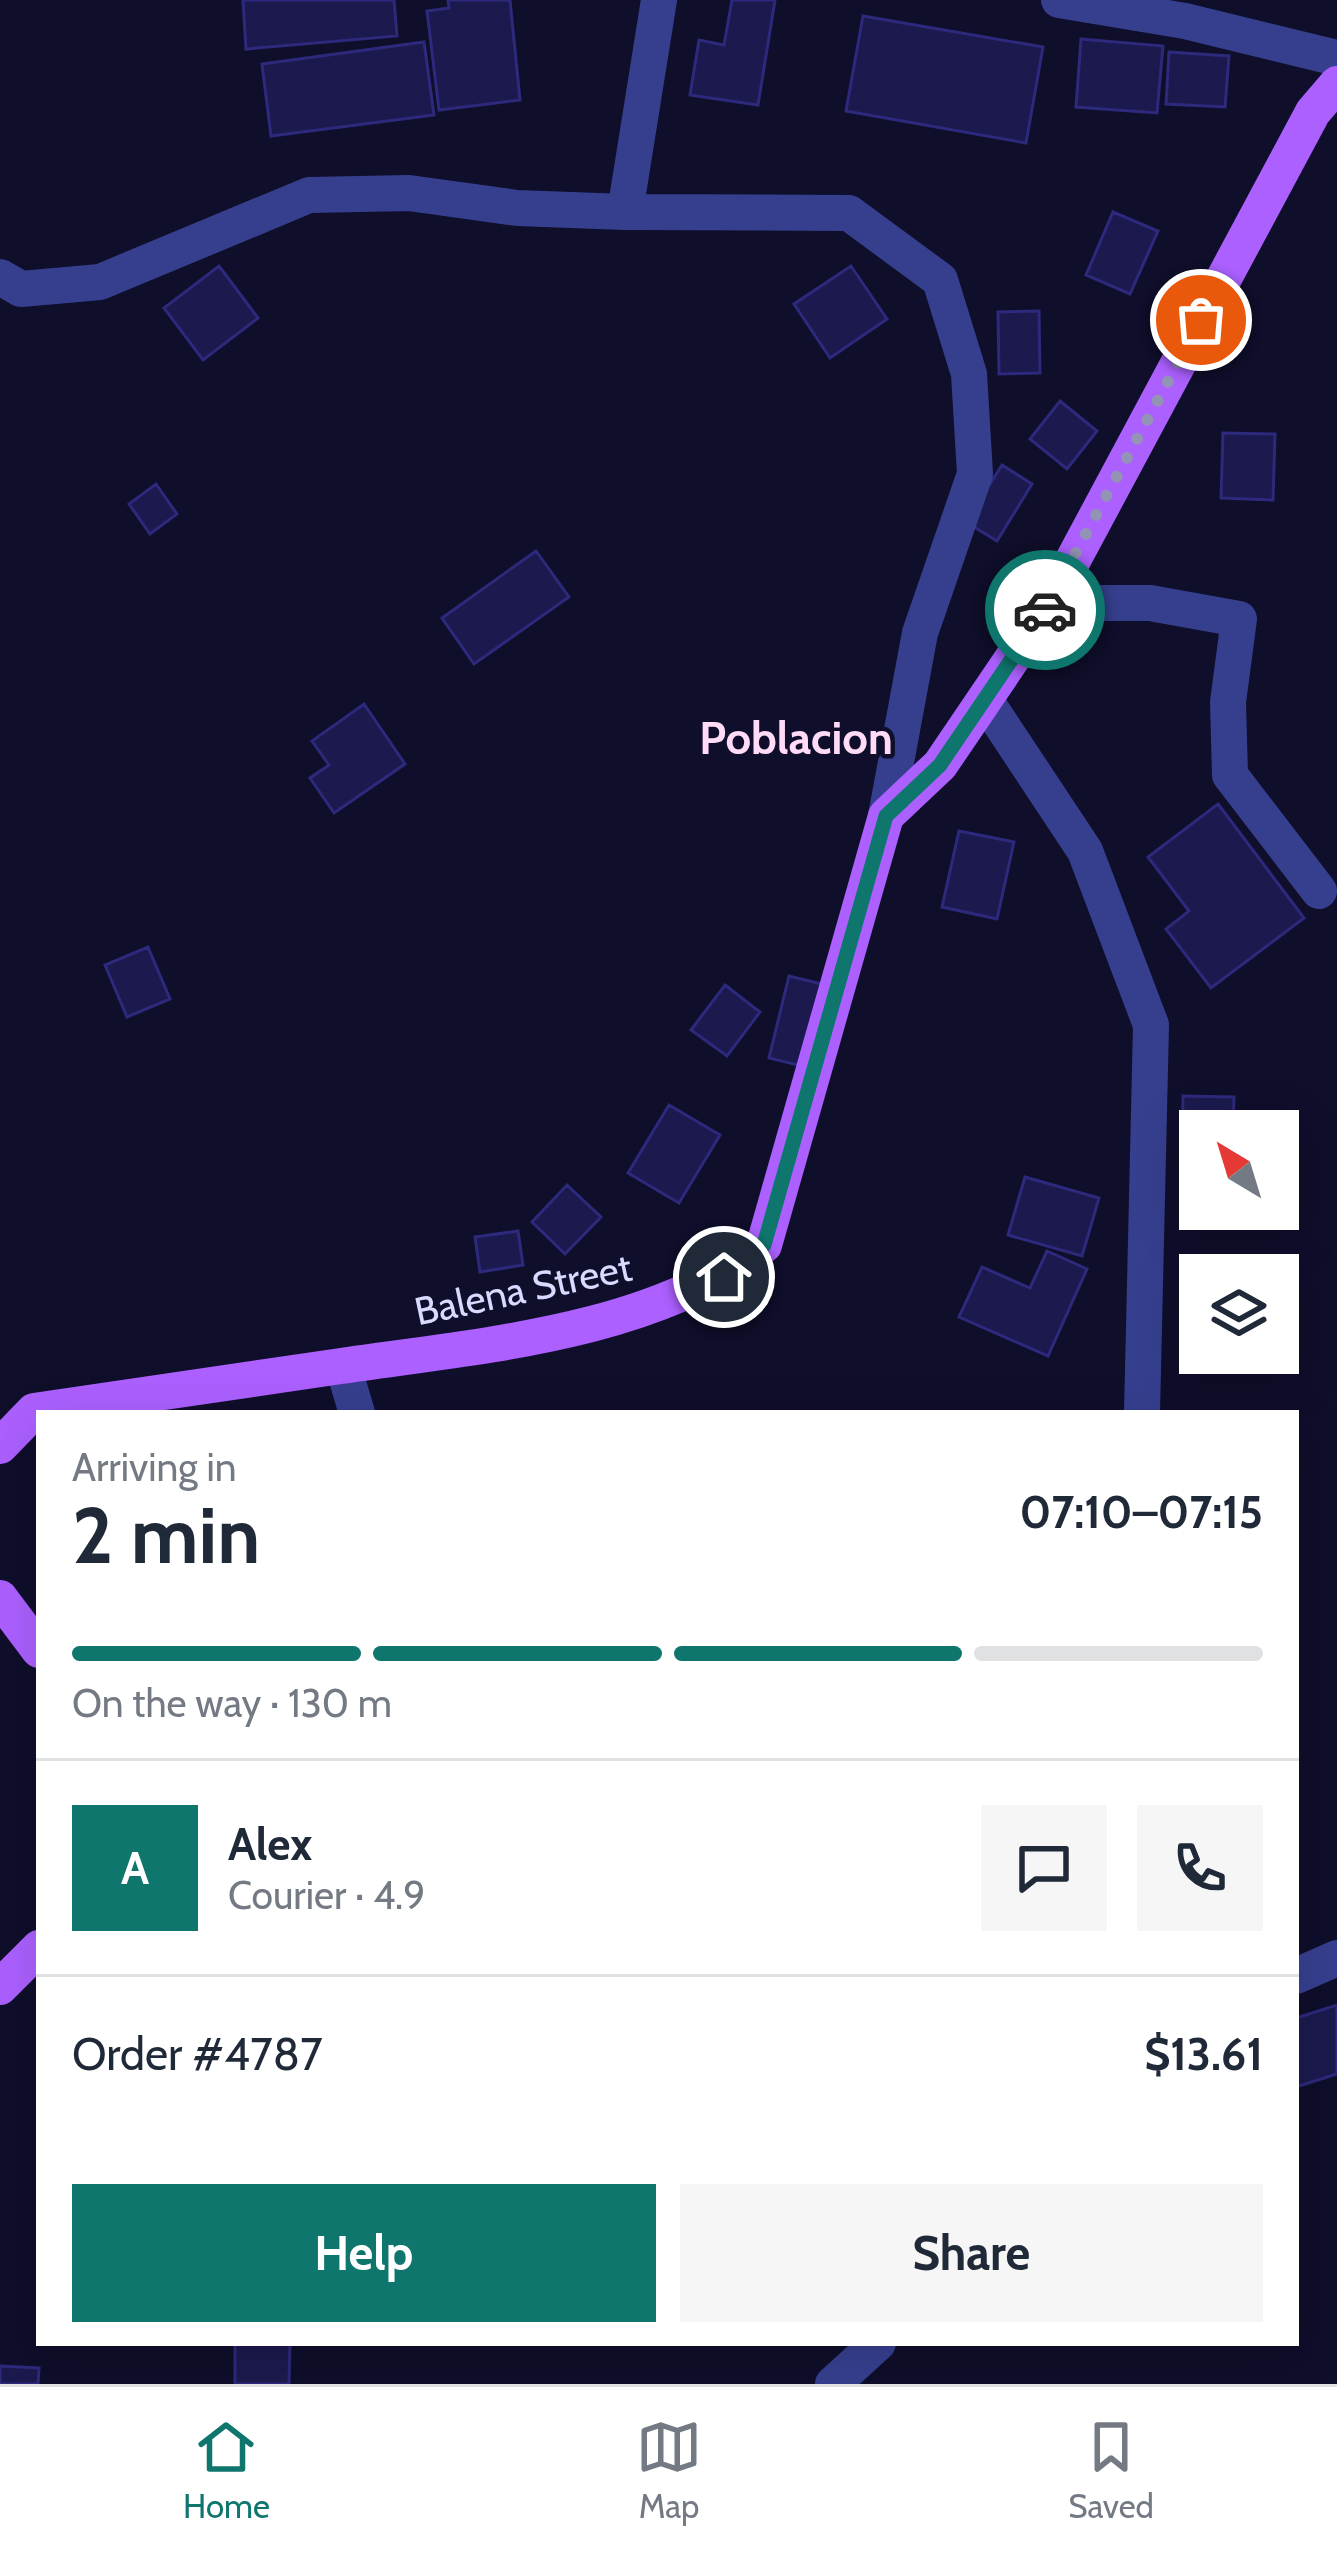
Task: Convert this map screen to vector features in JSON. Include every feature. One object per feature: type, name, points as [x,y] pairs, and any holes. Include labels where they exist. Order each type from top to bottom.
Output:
[{"type":"main road","points":[[886,816],[940,765],[1050,603],[1313,112],[1337,84]]},
{"type":"main road","name":"Balena Street","points":[[41,1410],[502,1343],[676,1299],[724,1277],[764,1245],[886,816]]},
{"type":"main road","name":"Balena Street","points":[[0,1446],[36,1411]]},
{"type":"main road","points":[[0,1598],[36,1646]]},
{"type":"main road","points":[[0,1987],[36,1951]]},
{"type":"street","points":[[625,212],[659,0]]},
{"type":"street","points":[[1059,0],[1185,20],[1337,58]]},
{"type":"street","points":[[0,277],[21,289],[100,282],[309,195],[409,194],[517,208],[625,212],[849,213],[940,280],[969,374],[975,474],[920,633],[886,816]]},
{"type":"street","points":[[1050,603],[1150,603],[1239,619],[1228,702],[1230,775],[1318,891]]},
{"type":"street","points":[[985,700],[1085,851],[1151,1025],[1142,1410]]},
{"type":"street","points":[[343,1366],[356,1410]]},
{"type":"street","points":[[1299,1975],[1337,1958]]},
{"type":"street","points":[[833,2384],[875,2346]]},
{"type":"building","points":[[243,0],[394,0],[397,36],[246,49]]},
{"type":"building","points":[[448,0],[510,0],[520,100],[439,110],[427,11],[449,8]]},
{"type":"building","points":[[732,0],[775,0],[758,105],[690,95],[699,40],[724,45]]},
{"type":"building","points":[[863,16],[1043,47],[1026,143],[846,111]]},
{"type":"building","points":[[1081,39],[1163,46],[1157,113],[1076,107]]},
{"type":"building","points":[[424,42],[434,115],[271,136],[262,64]]},
{"type":"building","points":[[1169,52],[1229,56],[1225,107],[1166,104]]},
{"type":"building","points":[[1113,212],[1158,231],[1130,294],[1086,275]]},
{"type":"building","points":[[219,266],[258,318],[203,360],[164,308]]},
{"type":"building","points":[[851,266],[887,319],[830,358],[794,304]]},
{"type":"building","points":[[1039,311],[1040,373],[999,374],[998,312]]},
{"type":"building","points":[[1060,401],[1097,431],[1067,469],[1030,439]]},
{"type":"building","points":[[1223,433],[1275,434],[1273,500],[1221,498]]},
{"type":"building","points":[[1002,465],[1032,484],[997,541],[966,522]]},
{"type":"building","points":[[156,484],[177,514],[150,534],[129,504]]},
{"type":"building","points":[[536,551],[569,597],[474,664],[442,618]]},
{"type":"building","points":[[364,704],[405,764],[334,813],[310,778],[329,765],[312,741]]},
{"type":"building","points":[[1218,804],[1304,918],[1211,988],[1166,929],[1189,911],[1148,857]]},
{"type":"building","points":[[959,831],[1014,842],[997,919],[942,907]]},
{"type":"building","points":[[148,947],[170,999],[127,1017],[105,965]]},
{"type":"building","points":[[789,976],[830,986],[810,1068],[769,1058]]},
{"type":"building","points":[[725,985],[760,1012],[727,1056],[691,1030]]},
{"type":"building","points":[[1183,1096],[1234,1097],[1234,1110],[1183,1110]]},
{"type":"building","points":[[669,1105],[720,1135],[679,1203],[628,1173]]},
{"type":"building","points":[[1025,1177],[1099,1198],[1082,1256],[1008,1235]]},
{"type":"building","points":[[567,1185],[601,1217],[565,1254],[532,1222]]},
{"type":"building","points":[[518,1231],[523,1265],[480,1272],[475,1237]]},
{"type":"building","points":[[1047,1251],[1087,1269],[1048,1356],[959,1317],[982,1267],[1030,1288]]},
{"type":"building","points":[[1337,2005],[1337,2074],[1299,2086],[1299,2017]]},
{"type":"building","points":[[235,2346],[290,2346],[289,2384],[235,2384]]},
{"type":"building","points":[[0,2366],[39,2368],[38,2384],[0,2384]]},
{"type":"way so far","points":[[1045,610],[1201,320]]},
{"type":"district","name":"Poblacion","points":[[796,738]]},
{"type":"route","points":[[724,1277],[764,1245],[886,816],[940,765],[1045,610]]}]
